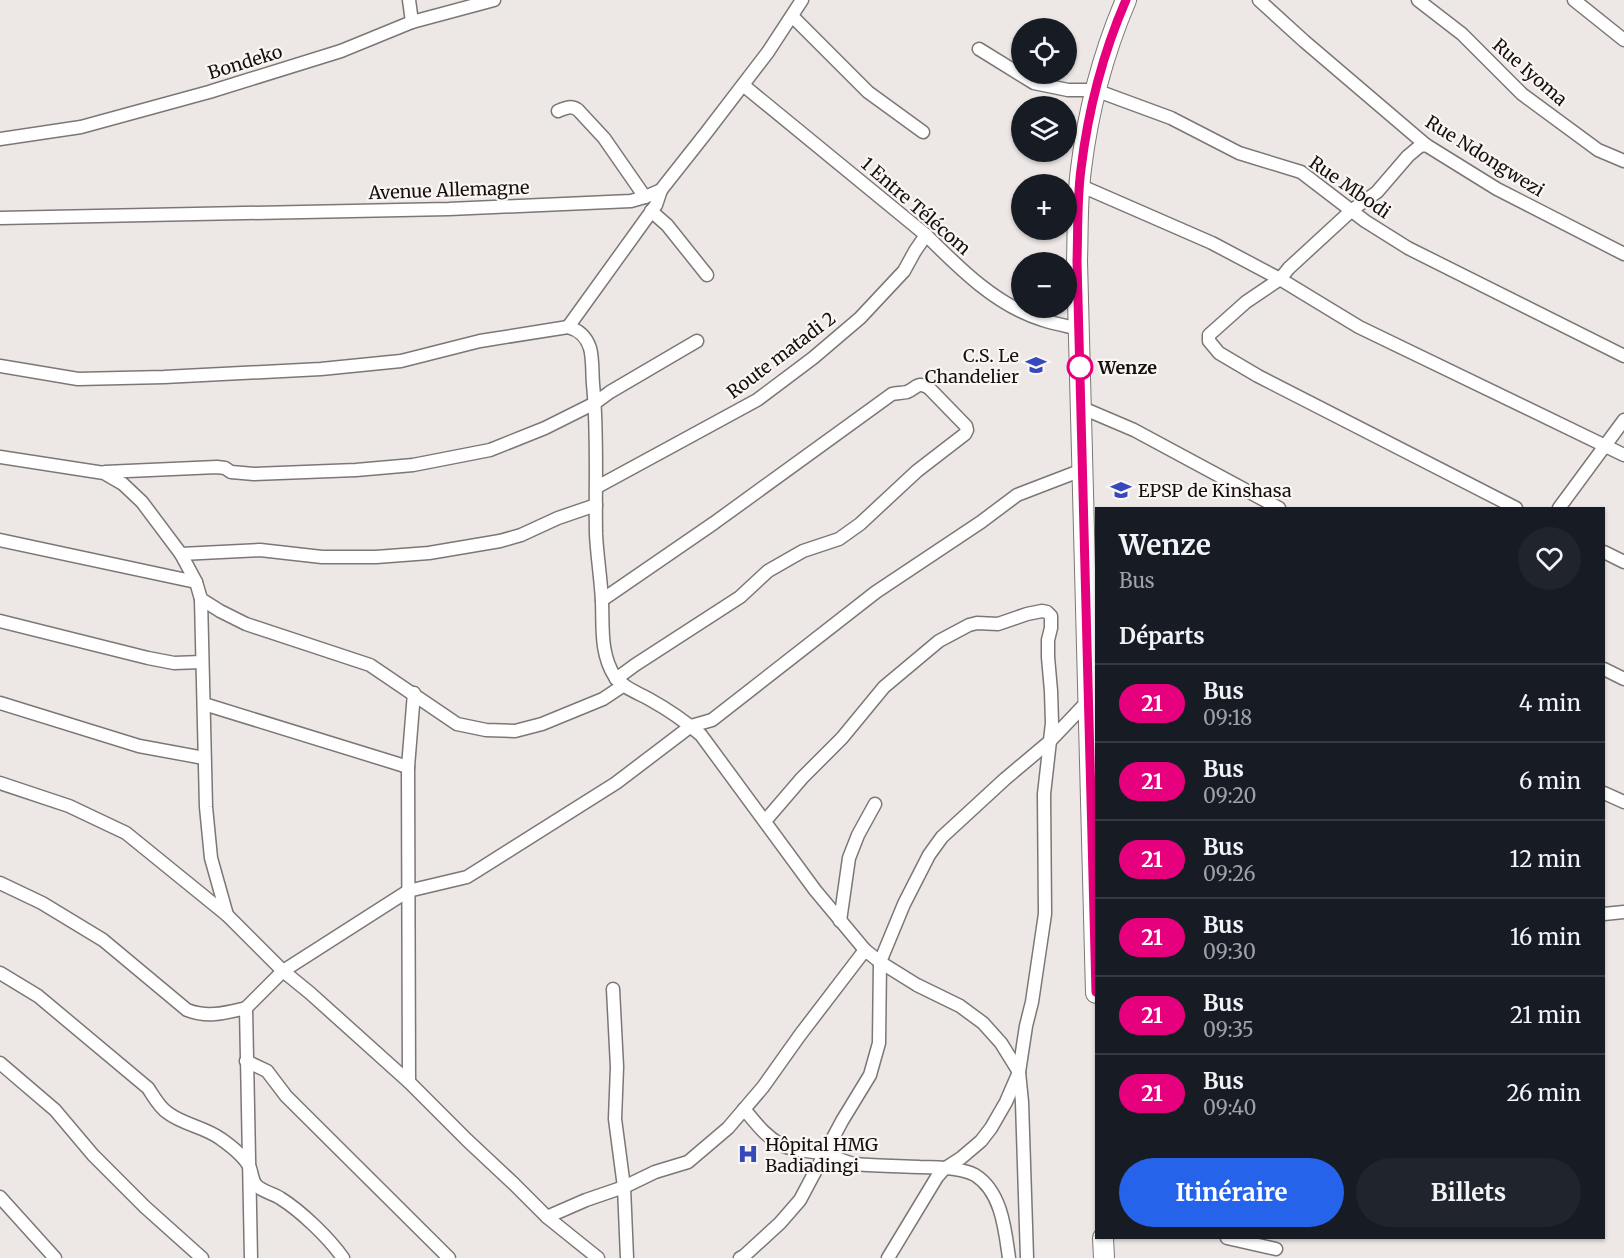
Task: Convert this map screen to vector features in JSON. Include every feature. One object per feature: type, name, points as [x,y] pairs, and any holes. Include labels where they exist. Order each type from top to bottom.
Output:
[{"type":"highway","points":[[1095,864],[1094,788],[1088,701],[1092,662],[1090,536],[1082,470],[1080,407],[1077,261],[1079,185],[1095,90],[1113,30],[1126,0]]},
{"type":"highway","points":[[1103,1239],[1104,1258]]},
{"type":"street","points":[[409,0],[412,22]]},
{"type":"street","name":"Bondeko","points":[[0,139],[81,127],[209,92],[341,51],[412,22],[494,0]]},
{"type":"street","name":"Avenue Allemagne","points":[[0,218],[449,209],[631,201],[661,189],[768,52],[802,0]]},
{"type":"street","name":"Rue Ndongwezi","points":[[1258,0],[1426,144],[1497,189],[1624,254]]},
{"type":"street","name":"Rue Iyoma","points":[[1418,0],[1462,34],[1522,94],[1598,150],[1624,161]]},
{"type":"street","points":[[1574,0],[1624,40]]},
{"type":"street","points":[[792,16],[868,92],[923,132]]},
{"type":"street","name":"Rue Mbodi","points":[[979,49],[1034,82],[1068,90],[1095,90],[1171,118],[1239,153],[1301,172],[1365,221],[1408,248],[1624,356]]},
{"type":"street","name":"1 Entre Télécom","points":[[742,85],[926,235],[951,260],[992,294],[1016,309],[1042,320],[1080,329]]},
{"type":"street","points":[[558,111],[568,107],[578,110],[604,138],[645,197]]},
{"type":"street","points":[[1426,144],[1408,156],[1377,192],[1352,210],[1280,279],[1246,302],[1209,335],[1209,341],[1219,353],[1258,376],[1514,507]]},
{"type":"street","points":[[1079,185],[1212,243],[1280,279],[1359,327],[1624,455]]},
{"type":"street","points":[[568,327],[656,205],[661,189]]},
{"type":"street","points":[[651,211],[667,225],[707,275]]},
{"type":"street","name":"Route matadi 2","points":[[597,487],[757,400],[813,358],[860,318],[904,271],[926,235]]},
{"type":"street","points":[[0,366],[78,379],[321,369],[401,361],[480,341],[568,327],[577,330],[590,349],[595,403],[596,536],[602,600],[603,644],[608,664],[620,682],[691,726],[701,735],[840,921],[865,950],[917,985],[960,1006],[983,1023],[1001,1043],[1019,1072]]},
{"type":"street","points":[[0,458],[104,472],[217,467],[231,472],[254,474],[413,465],[490,450],[545,428],[595,403],[697,341]]},
{"type":"street","points":[[201,599],[246,624],[370,664],[457,724],[486,730],[514,731],[542,724],[603,699],[634,665],[740,597],[768,571],[803,551],[840,538],[860,524],[917,471],[964,434],[967,430],[966,426],[924,385],[892,394],[714,523],[602,600]]},
{"type":"street","points":[[1080,407],[1134,430],[1278,507]]},
{"type":"street","points":[[1560,507],[1624,420]]},
{"type":"street","points":[[0,883],[42,903],[103,940],[187,1010],[208,1015],[246,1008],[283,971],[408,891],[467,877],[616,783],[691,726],[712,720],[876,592],[981,522],[1017,495],[1082,470]]},
{"type":"street","points":[[104,472],[123,483],[142,502],[181,554],[196,582],[201,599],[206,807],[211,858],[227,915]]},
{"type":"street","points":[[181,554],[260,550],[322,557],[376,557],[429,553],[521,536],[558,518],[596,505]]},
{"type":"street","points":[[0,540],[196,582]]},
{"type":"street","points":[[1605,552],[1624,562]]},
{"type":"street","points":[[765,821],[802,778],[842,738],[884,687],[939,641],[977,623],[998,624],[1042,611],[1051,616],[1048,657],[1052,712],[1044,794],[1045,914],[1019,1072],[1027,1258]]},
{"type":"street","points":[[0,621],[148,658],[174,663],[202,662]]},
{"type":"street","points":[[1605,670],[1624,679]]},
{"type":"street","points":[[409,1082],[408,766],[414,693]]},
{"type":"street","points":[[740,1258],[780,1223],[800,1200],[870,1075],[879,1043],[880,962],[904,904],[929,855],[942,837],[1049,742],[1088,701]]},
{"type":"street","points":[[0,703],[139,746],[204,758]]},
{"type":"street","points":[[204,704],[408,766]]},
{"type":"street","points":[[0,783],[69,806],[126,833],[227,915],[283,971],[409,1082],[547,1217],[598,1258]]},
{"type":"street","points":[[1605,793],[1624,802]]},
{"type":"street","points":[[840,921],[849,858],[858,835],[875,804]]},
{"type":"street","points":[[1605,915],[1624,912]]},
{"type":"street","points":[[547,1217],[624,1187],[655,1172],[688,1162],[728,1128],[763,1087],[865,950]]},
{"type":"street","points":[[0,973],[38,996],[148,1088],[166,1112],[218,1136],[233,1147],[249,1167],[257,1186],[279,1197],[297,1210],[336,1248],[343,1258]]},
{"type":"street","points":[[613,989],[617,1067],[615,1119],[624,1187],[627,1258]]},
{"type":"street","points":[[246,1008],[251,1258]]},
{"type":"street","points":[[246,1061],[267,1071],[286,1096],[449,1258]]},
{"type":"street","points":[[0,1063],[55,1110],[93,1155],[145,1208],[202,1258]]},
{"type":"street","points":[[888,1258],[937,1177],[981,1141],[991,1128],[1019,1072]]},
{"type":"street","points":[[744,1109],[760,1129],[781,1145],[825,1154],[854,1164],[961,1170],[975,1175],[989,1189],[1000,1210],[1005,1226],[1008,1258]]},
{"type":"street","points":[[0,1197],[55,1258]]},
{"type":"street","points":[[1232,1239],[1276,1249]]},
{"type":"street","points":[[1259,1258],[1260,1245]]},
{"type":"bus line","name":"21","points":[[1095,938],[1077,261],[1079,185],[1095,90],[1113,30],[1126,0]]},
{"type":"place","name":"C.S. Le Chandelier","points":[[1036,365]]},
{"type":"place","name":"Wenze","points":[[1080,367]]},
{"type":"place","name":"EPSP de Kinshasa","points":[[1121,490]]},
{"type":"place","name":"Hôpital HMG Badiadingi","points":[[748,1154]]}]
